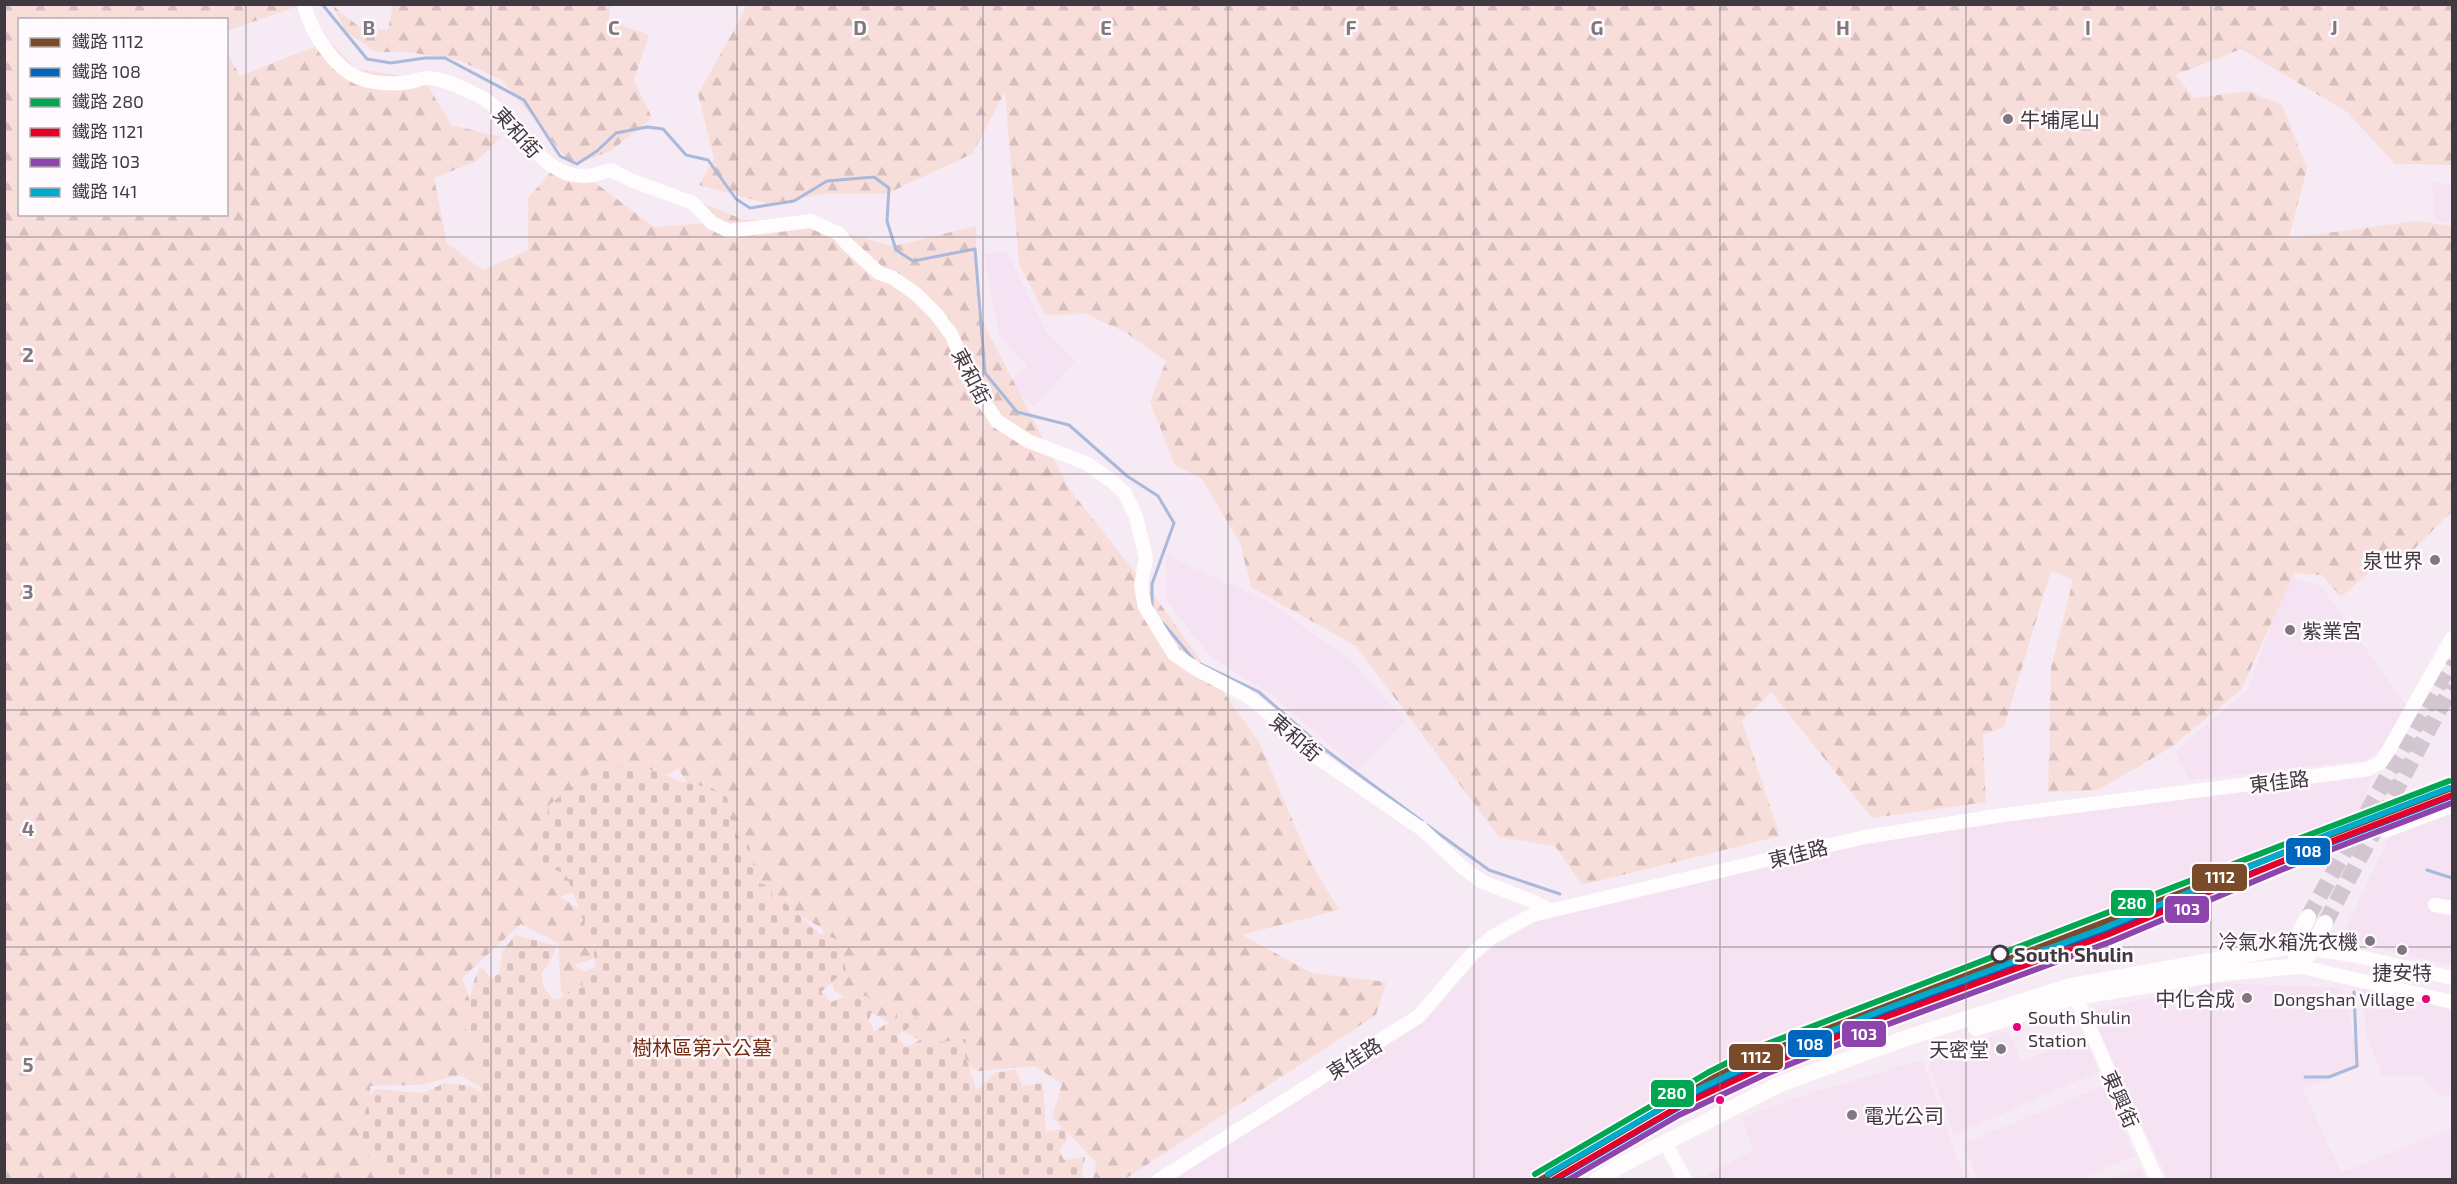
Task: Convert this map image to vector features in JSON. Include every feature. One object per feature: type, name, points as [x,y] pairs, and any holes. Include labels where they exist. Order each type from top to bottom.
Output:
[{"type":"main road","points":[[2298,966],[2293,946],[2308,917]]},
{"type":"main road","points":[[2073,991],[2298,966],[2313,949],[2325,923]]},
{"type":"main road","points":[[1597,1179],[1665,1142],[1797,1088],[2073,991],[2293,946],[2313,949]]},
{"type":"street","name":"東和街","points":[[304,4],[317,40],[349,71],[366,81],[410,82],[428,78],[475,94],[493,103],[509,118],[543,160],[559,171],[586,176],[611,170],[633,181],[693,203],[712,223],[729,231],[811,221],[839,234],[879,273],[893,278],[916,294],[937,315],[951,334],[976,392],[997,421],[1028,441],[1086,464],[1125,493],[1136,517],[1146,558],[1141,586],[1145,607],[1174,654],[1196,669],[1246,695],[1275,718],[1311,753],[1423,830],[1463,868],[1483,882],[1549,910]]},
{"type":"street","name":"東佳路","points":[[1159,1179],[1419,1016],[1473,954],[1492,937],[1532,915],[1865,837],[2003,815],[2368,769],[2381,762],[2452,638]]},
{"type":"street","points":[[2385,831],[2452,806]]},
{"type":"street","points":[[2435,905],[2452,908]]},
{"type":"street","points":[[2313,949],[2352,955],[2452,978]]},
{"type":"street","points":[[2298,966],[2452,1002]]},
{"type":"street","name":"東興街","points":[[2073,991],[2157,1179]]},
{"type":"street","points":[[1665,1142],[1685,1179]]},
{"type":"shaded area","points":[[2432,182],[2452,185],[2452,222],[2435,220]]},
{"type":"shaded area","points":[[1007,252],[1047,333],[1075,361],[1034,407],[1009,385],[1027,366],[999,335],[984,254]]},
{"type":"shaded area","points":[[1166,555],[1269,602],[1351,661],[1405,721],[1358,770],[1274,696],[1212,658],[1166,600]]},
{"type":"shaded area","points":[[2288,577],[2320,585],[2406,705],[2387,744],[2366,760],[2189,780],[2175,752],[2249,688]]},
{"type":"shaded area","points":[[2371,777],[2358,822],[1772,1043],[1689,1085],[1527,1179],[1172,1180],[1423,1023],[1479,959],[1500,942],[1538,921],[1860,844],[2005,821]]},
{"type":"shaded area","points":[[2452,812],[2452,966],[2340,939],[2392,833]]},
{"type":"shaded area","points":[[2217,983],[2342,988],[2361,1066],[2303,1089],[2341,1173],[2452,1128],[2452,1179],[2168,1179],[2087,1012]]},
{"type":"shaded area","points":[[2362,986],[2452,1010],[2452,1093],[2441,1098],[2422,1076],[2382,1075],[2366,1033]]},
{"type":"shaded area","points":[[2008,1031],[2021,1062],[2084,1035],[2099,1071],[1954,1135],[1927,1058]]},
{"type":"shaded area","name":"電光公司","points":[[1922,1060],[1965,1179],[1699,1179],[1753,1150],[1742,1118],[1795,1098]]},
{"type":"shaded area","points":[[2103,1086],[2135,1156],[2079,1179],[1978,1179],[1963,1144]]},
{"type":"shaded area","points":[[2140,1168],[2145,1179],[2112,1179]]},
{"type":"green space","points":[[746,4],[2452,5],[2452,165],[2395,164],[2347,112],[2241,49],[2176,75],[2194,98],[2248,91],[2282,105],[2307,168],[2289,238],[2417,221],[2452,226],[2452,511],[2408,555],[2388,556],[2341,597],[2322,575],[2294,573],[2241,690],[2170,748],[2098,790],[2048,792],[2051,668],[2073,580],[2051,571],[2004,727],[1983,735],[1986,802],[1872,818],[1771,692],[1742,721],[1780,836],[1582,885],[1555,846],[1499,837],[1356,646],[1251,587],[1240,543],[1202,479],[1175,465],[1150,402],[1166,361],[1125,332],[1086,314],[1045,315],[1019,264],[1005,92],[972,154],[886,194],[824,194],[769,204],[699,185],[714,159],[698,94],[744,12]]},
{"type":"green space","points":[[5,5],[301,5],[228,31],[228,18],[18,18],[18,216],[228,216],[228,54],[240,76],[329,41],[356,69],[424,79],[451,125],[502,137],[475,162],[434,178],[447,243],[483,270],[528,250],[528,198],[552,171],[593,181],[654,227],[705,223],[697,201],[744,220],[808,219],[839,232],[894,246],[976,226],[978,313],[1070,490],[1161,605],[1259,742],[1310,861],[1339,910],[1242,935],[1312,973],[1386,982],[1376,1015],[1125,1179],[1093,1179],[1096,1162],[1052,1117],[1062,1084],[1035,1066],[979,1071],[931,1047],[834,991],[822,928],[752,890],[678,768],[575,825],[600,883],[560,897],[624,938],[617,951],[574,965],[608,987],[599,1059],[561,991],[558,943],[521,924],[462,978],[504,1102],[460,1075],[420,1085],[370,1086],[378,1158],[500,1180],[5,1180]]},
{"type":"green space","points":[[332,5],[358,26],[388,30],[393,5],[610,5],[609,21],[649,35],[634,80],[652,118],[612,150],[573,166],[502,80],[456,59],[407,52],[376,52],[346,32]]},
{"type":"green space","name":"樹林區第六公墓","points":[[600,766],[644,767],[682,782],[712,788],[727,797],[732,825],[737,835],[749,845],[758,883],[773,887],[771,900],[783,901],[819,933],[839,940],[846,970],[821,992],[831,1002],[850,995],[867,996],[874,1005],[869,1020],[874,1032],[895,1018],[900,1004],[919,1020],[897,1036],[906,1047],[922,1039],[942,1042],[966,1039],[965,1056],[977,1090],[995,1073],[1016,1069],[1022,1086],[1043,1083],[1046,1132],[1065,1128],[1068,1138],[1059,1151],[1064,1160],[1085,1157],[1083,1179],[386,1179],[393,1175],[371,1161],[362,1143],[362,1124],[374,1089],[424,1093],[444,1083],[470,1086],[482,1093],[478,1050],[470,1034],[463,1027],[480,966],[492,979],[500,971],[502,952],[515,935],[557,946],[550,962],[541,974],[544,988],[554,1000],[583,987],[580,975],[596,966],[593,947],[566,874],[534,862],[550,804]]},
{"type":"waterway","points":[[322,4],[367,59],[391,63],[425,58],[445,58],[524,100],[560,156],[577,164],[597,151],[616,133],[647,127],[663,129],[686,155],[708,160],[736,199],[750,208],[794,201],[827,181],[874,177],[889,188],[887,221],[896,250],[913,261],[975,249],[985,373],[1017,412],[1069,425],[1127,476],[1158,496],[1174,523],[1152,584],[1152,608]]},
{"type":"waterway","points":[[1163,623],[1193,659]]},
{"type":"waterway","points":[[1201,664],[1259,692],[1323,748],[1422,821]]},
{"type":"waterway","points":[[1427,825],[1489,870],[1560,894]]},
{"type":"waterway","points":[[2427,870],[2452,878]]},
{"type":"waterway","points":[[2305,1077],[2329,1077],[2357,1066],[2354,992]]},
{"type":"tunnel","points":[[2308,917],[2452,661]]},
{"type":"tunnel","points":[[2325,923],[2452,686]]},
{"type":"rail line","name":"280","points":[[1535,1174],[1709,1072],[1759,1047],[2449,781]]},
{"type":"rail line","name":"141","points":[[1548,1174],[1672,1102],[1760,1060],[1880,1011],[2104,928],[2306,843],[2449,788]]},
{"type":"rail line","name":"1112","points":[[1540,1180],[1713,1078],[1762,1054],[2452,788]]},
{"type":"rail line","name":"1121","points":[[1553,1180],[1676,1108],[1763,1067],[1883,1018],[2107,935],[2309,850],[2452,795]]},
{"type":"rail line","name":"108","points":[[1555,1180],[1717,1085],[1765,1061],[2452,796]]},
{"type":"rail line","name":"103","points":[[1568,1180],[1679,1115],[1766,1074],[1886,1025],[2110,942],[2312,857],[2452,803]]},
{"type":"place","name":"牛埔尾山","points":[[2008,119]]},
{"type":"place","name":"泉世界","points":[[2435,560]]},
{"type":"place","name":"紫業宮","points":[[2290,630]]},
{"type":"place","name":"冷氣水箱洗衣機","points":[[2370,941]]},
{"type":"place","name":"捷安特","points":[[2402,950]]},
{"type":"place","name":"South Shulin","points":[[2000,954]]},
{"type":"place","name":"中化合成","points":[[2247,998]]},
{"type":"place","name":"Dongshan Village","points":[[2426,999]]},
{"type":"place","name":"South Shulin Station","points":[[2017,1027]]},
{"type":"place","name":"天密堂","points":[[2001,1049]]},
{"type":"place","name":"電光公司","points":[[1852,1115]]}]
